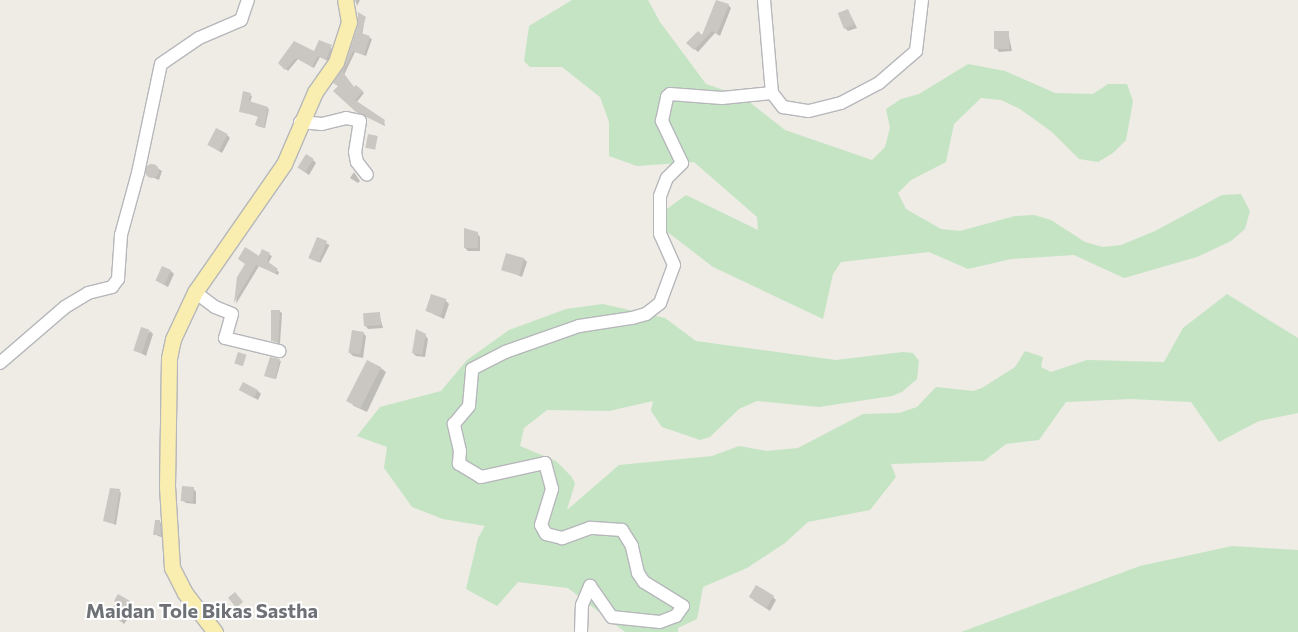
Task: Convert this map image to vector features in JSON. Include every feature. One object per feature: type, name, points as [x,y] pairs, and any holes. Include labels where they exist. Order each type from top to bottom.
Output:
[{"type":"main road","points":[[215,632],[177,581],[170,546],[169,358],[173,339],[195,292],[284,164],[300,122],[336,62],[349,22],[345,0]]},
{"type":"street","points":[[0,363],[65,307],[88,293],[112,287],[118,279],[121,235],[138,173],[161,64],[199,38],[241,20],[248,0]]},
{"type":"street","points":[[764,0],[772,93],[783,107],[809,111],[841,103],[879,83],[916,51],[922,0]]},
{"type":"street","points":[[581,632],[582,605],[590,586],[615,618],[660,622],[676,616],[683,606],[644,582],[638,573],[632,546],[622,530],[590,528],[562,538],[546,534],[541,525],[552,489],[545,463],[481,477],[460,464],[460,451],[454,424],[469,406],[472,369],[505,352],[579,326],[646,314],[660,303],[674,265],[660,234],[660,196],[667,178],[682,163],[662,121],[667,96],[670,94],[722,98],[772,93]]},
{"type":"street","points":[[300,122],[322,124],[346,118],[360,121],[355,152],[357,162],[367,175]]},
{"type":"street","points":[[195,292],[215,307],[232,314],[225,338],[279,350]]},
{"type":"green space","points":[[572,0],[648,0],[660,22],[706,84],[743,97],[785,130],[872,160],[885,147],[890,128],[886,109],[901,99],[919,94],[968,64],[1005,71],[1055,93],[1093,94],[1108,84],[1127,84],[1133,101],[1126,140],[1113,153],[1098,162],[1079,159],[1052,132],[1020,109],[1001,100],[981,98],[954,124],[946,162],[911,180],[898,193],[906,209],[941,229],[960,231],[1015,216],[1034,215],[1051,220],[1085,242],[1103,247],[1121,245],[1155,231],[1222,195],[1241,194],[1250,211],[1245,229],[1231,241],[1197,257],[1124,278],[1074,255],[1011,259],[968,269],[929,252],[841,262],[833,274],[823,319],[713,267],[652,220],[686,195],[758,230],[757,217],[694,162],[637,166],[609,156],[609,122],[600,97],[562,67],[530,67],[524,61],[529,26]]},
{"type":"green space","points":[[1227,294],[1298,338],[1298,413],[1259,421],[1219,442],[1191,402],[1131,399],[1066,402],[1039,440],[1006,444],[984,461],[891,464],[896,477],[870,510],[808,522],[785,543],[747,568],[703,587],[697,619],[678,628],[678,632],[625,632],[568,588],[518,582],[497,606],[466,589],[478,538],[485,526],[443,519],[412,507],[384,468],[387,447],[357,436],[380,407],[441,391],[467,360],[509,330],[566,309],[603,304],[665,318],[696,341],[836,360],[903,352],[913,353],[919,361],[917,379],[902,392],[892,396],[819,407],[757,401],[739,409],[710,437],[700,440],[662,427],[651,411],[653,401],[609,411],[547,410],[524,428],[520,446],[556,461],[571,476],[575,483],[567,510],[619,465],[712,456],[739,446],[767,451],[798,448],[863,414],[899,413],[917,407],[936,387],[973,391],[982,388],[1015,367],[1025,351],[1043,357],[1041,367],[1051,372],[1087,360],[1164,362],[1183,328]]},
{"type":"green space","points":[[1232,546],[1298,550],[1298,632],[961,632],[1140,566]]},
{"type":"building","points":[[716,0],[729,4],[717,34],[712,31],[694,50],[686,43],[698,31],[702,35]]},
{"type":"building","points":[[848,9],[854,25],[844,29],[838,13]]},
{"type":"building","points":[[358,12],[366,17],[361,33],[370,36],[364,55],[353,51],[343,72],[354,87],[356,85],[363,91],[355,100],[385,120],[383,125],[356,112],[333,91],[338,86],[333,83],[345,65],[358,25]]},
{"type":"building","points":[[994,31],[1009,31],[1009,49],[994,49]]},
{"type":"building","points":[[319,40],[332,45],[326,60],[318,56],[312,67],[296,58],[285,70],[278,63],[294,41],[314,51]]},
{"type":"building","points":[[243,91],[251,93],[249,101],[268,107],[264,128],[255,125],[258,116],[239,112]]},
{"type":"building","points":[[216,128],[228,134],[219,151],[207,145]]},
{"type":"building","points":[[368,134],[378,136],[375,150],[365,148]]},
{"type":"building","points":[[306,154],[314,159],[305,172],[298,168]]},
{"type":"building","points":[[152,164],[157,166],[159,171],[157,176],[152,178],[147,176],[145,171],[147,166]]},
{"type":"building","points":[[464,228],[478,232],[478,248],[464,248]]},
{"type":"building","points":[[317,237],[327,241],[319,262],[308,258]]},
{"type":"building","points":[[245,247],[259,256],[262,249],[270,253],[267,261],[278,269],[275,273],[256,265],[234,303],[237,277],[245,264],[238,259]]},
{"type":"building","points":[[506,253],[524,258],[519,276],[501,270]]},
{"type":"building","points":[[162,266],[171,270],[165,285],[155,281]]},
{"type":"building","points":[[431,294],[446,299],[441,316],[425,311]]},
{"type":"building","points":[[271,310],[280,310],[278,342],[271,341]]},
{"type":"building","points":[[380,312],[381,325],[364,326],[363,313]]},
{"type":"building","points":[[141,327],[150,330],[142,354],[133,351]]},
{"type":"building","points":[[416,329],[426,334],[422,355],[412,353]]},
{"type":"building","points":[[352,330],[364,332],[360,355],[348,353]]},
{"type":"building","points":[[238,352],[247,355],[243,366],[234,363]]},
{"type":"building","points":[[270,357],[280,359],[275,379],[264,376]]},
{"type":"building","points":[[367,360],[381,367],[360,408],[346,401]]},
{"type":"building","points":[[243,382],[258,390],[254,398],[239,390]]},
{"type":"building","points":[[182,486],[194,487],[193,502],[181,501]]},
{"type":"building","points":[[110,488],[120,489],[114,524],[103,521]]},
{"type":"building","points":[[155,520],[160,520],[161,535],[153,535]]},
{"type":"building","points":[[756,585],[774,596],[767,608],[749,597]]},
{"type":"building","points":[[235,592],[243,602],[236,608],[228,598]]},
{"type":"building","points":[[118,594],[130,601],[124,610],[128,614],[121,622],[109,612],[116,603],[114,601]]},
{"type":"district","name":"Maidan Tole Bikas Sastha","points":[[202,610]]}]
